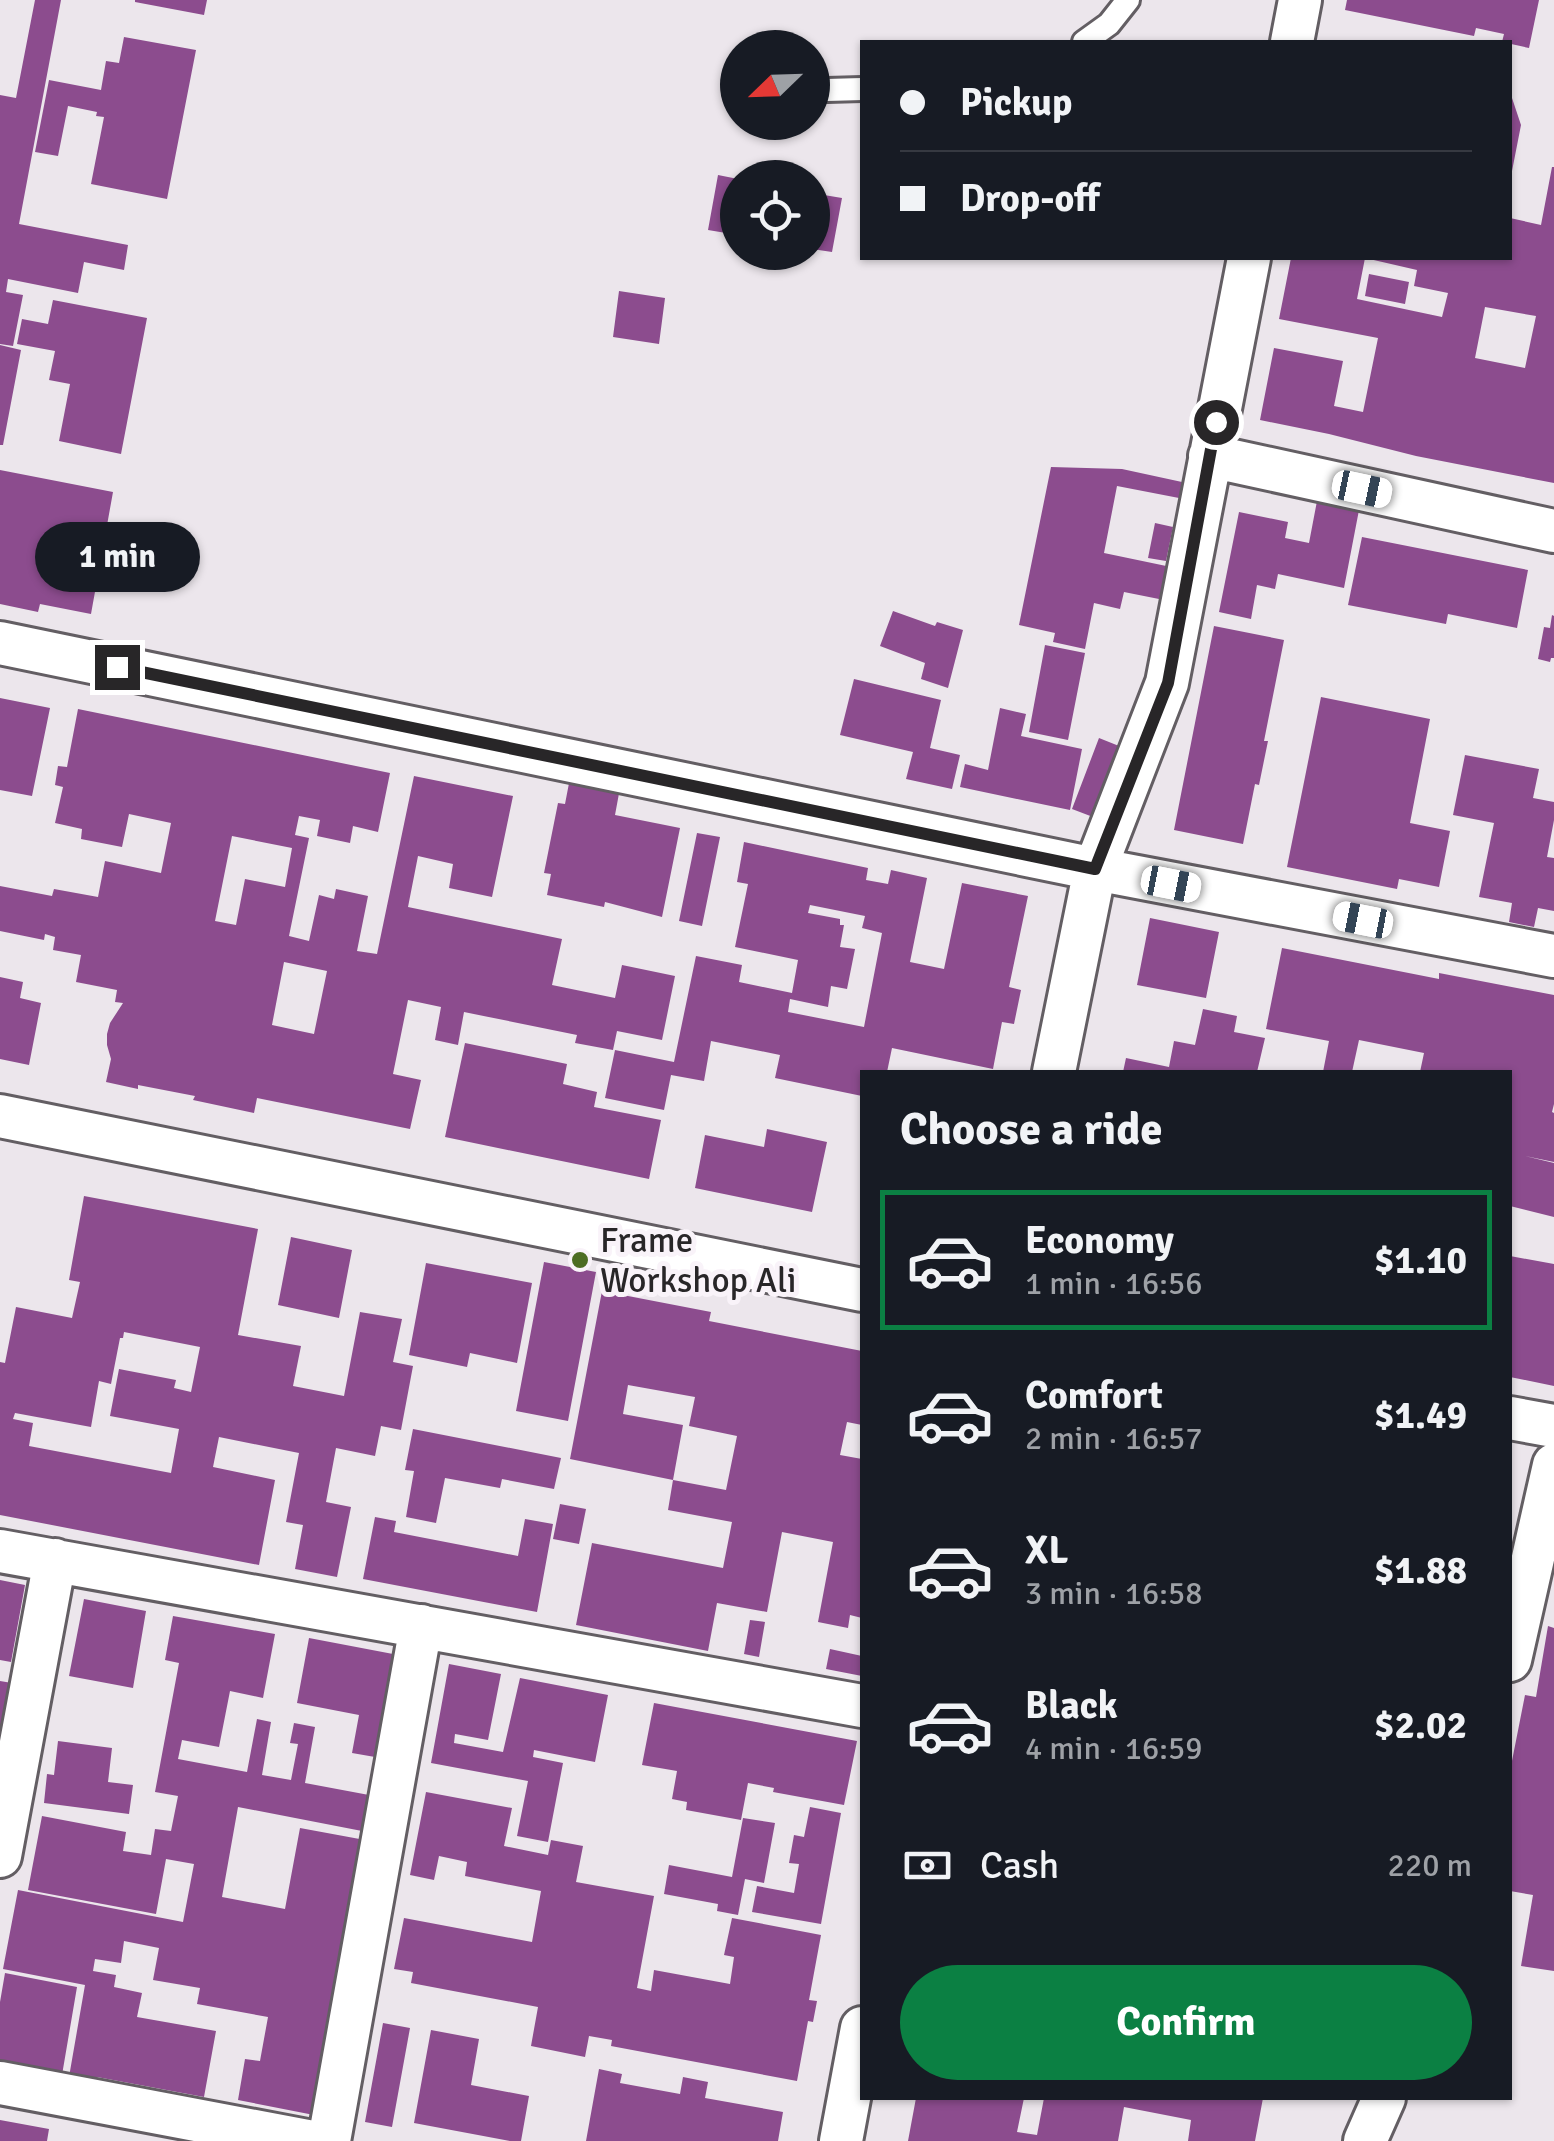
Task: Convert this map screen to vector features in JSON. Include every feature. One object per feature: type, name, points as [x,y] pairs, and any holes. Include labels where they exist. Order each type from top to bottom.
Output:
[{"type":"street","points":[[1292,40],[1300,0]]},
{"type":"street","points":[[1054,1070],[1095,869],[1168,683],[1249,260]]},
{"type":"street","points":[[1210,456],[1554,531]]},
{"type":"street","points":[[0,643],[1095,869],[1554,956]]},
{"type":"street","points":[[0,1116],[860,1290]]},
{"type":"street","points":[[1512,1418],[1554,1426]]},
{"type":"street","points":[[1512,1651],[1554,1464]]},
{"type":"street","points":[[0,1550],[860,1706]]},
{"type":"street","points":[[0,1856],[54,1560]]},
{"type":"street","points":[[329,2141],[421,1626]]},
{"type":"street","points":[[842,2141],[860,2039]]},
{"type":"street","points":[[0,2083],[307,2141]]},
{"type":"street","points":[[1365,2141],[1383,2100]]},
{"type":"lane","points":[[1087,40],[1109,24],[1128,0]]},
{"type":"lane","points":[[830,90],[860,89]]},
{"type":"building","points":[[35,0],[61,0],[19,224],[128,245],[124,270],[84,262],[78,293],[8,279],[6,292],[23,295],[13,346],[0,344],[0,95],[16,98]]},
{"type":"building","points":[[135,0],[207,0],[204,15]]},
{"type":"building","points":[[1347,0],[1539,0],[1529,48],[1502,40],[1504,34],[1476,28],[1474,36],[1345,10]]},
{"type":"building","points":[[124,37],[196,50],[167,199],[91,184],[104,117],[96,116],[97,112],[68,106],[58,156],[35,152],[49,80],[101,90],[106,61],[119,63]]},
{"type":"building","points":[[1512,98],[1521,125],[1512,171]]},
{"type":"building","points":[[1554,167],[1554,483],[1260,420],[1274,348],[1343,361],[1334,406],[1363,412],[1378,338],[1279,319],[1291,260],[1365,260],[1357,299],[1442,317],[1448,293],[1414,286],[1417,270],[1374,260],[1512,260],[1512,218],[1541,225]],"holes":[[[1485,307],[1536,316],[1525,368],[1475,358]]]},
{"type":"building","points":[[718,175],[720,175],[720,232],[708,230]]},
{"type":"building","points":[[830,196],[842,198],[830,252]]},
{"type":"building","points":[[1369,274],[1409,282],[1405,304],[1365,296]]},
{"type":"building","points":[[619,291],[665,298],[659,344],[613,337]]},
{"type":"building","points":[[53,300],[147,318],[121,454],[59,441],[70,384],[49,380],[55,351],[17,344],[22,319],[48,324]]},
{"type":"building","points":[[0,345],[21,350],[3,445],[0,445]]},
{"type":"building","points":[[1051,467],[1122,469],[1182,482],[1179,498],[1117,486],[1104,553],[1171,567],[1164,600],[1124,592],[1120,609],[1094,603],[1085,649],[1053,642],[1055,633],[1019,625]]},
{"type":"building","points":[[0,470],[113,492],[91,614],[40,604],[38,612],[0,604]]},
{"type":"building","points":[[1317,501],[1359,510],[1344,588],[1278,574],[1275,589],[1257,585],[1251,619],[1219,612],[1239,512],[1288,522],[1285,538],[1309,543]]},
{"type":"building","points":[[1155,523],[1173,527],[1166,561],[1148,558]]},
{"type":"building","points":[[1362,537],[1528,570],[1517,628],[1448,614],[1446,624],[1348,605]]},
{"type":"building","points":[[893,611],[935,626],[937,622],[963,630],[948,688],[921,679],[925,663],[880,646]]},
{"type":"building","points":[[1552,615],[1554,658],[1550,662],[1538,659],[1544,627],[1550,628]]},
{"type":"building","points":[[1214,626],[1284,640],[1264,741],[1268,741],[1243,844],[1174,830]]},
{"type":"building","points":[[1045,645],[1085,653],[1068,740],[1029,732]]},
{"type":"building","points":[[854,679],[941,700],[930,748],[960,755],[952,789],[906,779],[913,752],[840,735]]},
{"type":"building","points":[[1321,697],[1430,719],[1410,823],[1450,831],[1439,887],[1399,879],[1397,889],[1287,867]]},
{"type":"building","points":[[0,698],[50,708],[32,796],[0,790]]},
{"type":"building","points":[[1000,708],[1026,714],[1021,736],[1082,749],[1070,810],[960,787],[965,764],[988,770]]},
{"type":"building","points":[[78,709],[390,773],[378,832],[353,826],[350,843],[317,836],[320,820],[299,816],[295,835],[309,838],[289,936],[309,941],[319,895],[334,899],[336,889],[368,896],[357,951],[377,954],[414,776],[513,796],[492,897],[449,888],[453,864],[418,856],[408,907],[562,939],[552,985],[615,998],[622,965],[675,976],[662,1040],[617,1031],[613,1050],[575,1043],[577,1035],[464,1012],[458,1045],[435,1040],[441,1007],[408,1000],[393,1074],[421,1080],[410,1129],[257,1098],[254,1113],[193,1100],[195,1096],[106,1082],[111,1059],[107,1034],[123,1003],[115,1002],[117,990],[76,982],[81,955],[53,950],[55,937],[45,934],[44,940],[0,931],[0,886],[52,896],[54,889],[98,897],[105,861],[161,873],[171,823],[129,814],[122,847],[81,839],[82,829],[55,823],[63,787],[55,785],[58,766],[67,767]],"holes":[[[232,836],[292,848],[285,887],[245,879],[236,925],[215,921]],[[284,962],[327,971],[314,1034],[272,1025]]]},
{"type":"building","points":[[1099,738],[1119,746],[1093,817],[1072,809]]},
{"type":"building","points":[[1465,755],[1539,769],[1533,798],[1554,802],[1547,857],[1554,858],[1554,911],[1538,908],[1534,927],[1509,922],[1512,903],[1479,897],[1494,823],[1453,815]]},
{"type":"building","points":[[570,778],[620,788],[615,815],[680,828],[662,917],[605,902],[604,907],[547,895],[551,874],[544,873],[558,803],[565,804]]},
{"type":"building","points":[[697,833],[720,837],[702,926],[679,921]]},
{"type":"building","points":[[744,842],[868,868],[866,880],[888,884],[891,870],[927,878],[910,962],[944,969],[962,883],[1028,896],[1009,987],[1021,990],[1014,1024],[1002,1022],[993,1069],[892,1048],[887,1070],[860,1070],[860,1096],[775,1078],[780,1055],[711,1041],[704,1081],[671,1075],[664,1110],[605,1098],[615,1050],[674,1062],[696,956],[742,965],[739,982],[792,993],[798,960],[735,947],[748,884],[737,882]],"holes":[[[810,905],[865,916],[862,928],[882,933],[864,1027],[788,1012],[790,999],[828,1007],[831,986],[847,989],[855,949],[840,947],[844,925],[840,925],[840,919],[808,913]]]},
{"type":"building","points":[[1150,918],[1219,932],[1206,998],[1137,985]]},
{"type":"building","points":[[1282,948],[1439,979],[1439,973],[1554,995],[1554,1162],[1525,1156],[1554,1163],[1554,1217],[1512,1206],[1512,1070],[1420,1070],[1424,1053],[1359,1040],[1352,1070],[1323,1070],[1329,1041],[1266,1029]]},
{"type":"building","points":[[0,977],[23,982],[20,998],[41,1003],[29,1065],[0,1059]]},
{"type":"building","points":[[1203,1009],[1237,1016],[1234,1032],[1265,1038],[1257,1070],[1123,1070],[1126,1058],[1169,1067],[1174,1041],[1195,1045]]},
{"type":"building","points":[[465,1043],[567,1064],[563,1084],[597,1092],[594,1107],[661,1120],[649,1179],[445,1137]]},
{"type":"building","points":[[767,1129],[827,1142],[812,1212],[695,1188],[705,1135],[764,1147]]},
{"type":"building","points":[[84,1196],[258,1229],[238,1335],[301,1346],[293,1386],[344,1396],[360,1312],[402,1319],[393,1362],[413,1366],[401,1430],[381,1426],[375,1456],[336,1448],[326,1502],[351,1507],[337,1577],[295,1569],[303,1525],[286,1522],[299,1453],[219,1437],[213,1467],[275,1480],[259,1565],[0,1515],[0,1362],[5,1363],[16,1307],[72,1318],[80,1282],[69,1280]],"holes":[[[124,1332],[200,1347],[191,1392],[174,1388],[176,1380],[119,1369],[110,1416],[179,1429],[171,1473],[29,1446],[33,1423],[13,1419],[15,1413],[91,1427],[99,1381],[111,1384]]]},
{"type":"building","points":[[291,1237],[352,1250],[339,1318],[278,1305]]},
{"type":"building","points":[[1512,1256],[1554,1264],[1554,1386],[1512,1377]]},
{"type":"building","points":[[544,1262],[596,1272],[568,1421],[516,1411]]},
{"type":"building","points":[[426,1263],[532,1283],[517,1363],[470,1353],[467,1367],[409,1355]]},
{"type":"building","points":[[602,1291],[711,1312],[709,1321],[860,1351],[860,1425],[847,1422],[840,1455],[860,1459],[860,1618],[850,1615],[848,1628],[818,1622],[833,1542],[782,1532],[767,1612],[717,1603],[708,1651],[576,1625],[592,1543],[723,1568],[732,1522],[668,1510],[673,1480],[570,1459]],"holes":[[[628,1385],[695,1397],[689,1426],[737,1436],[726,1490],[673,1480],[683,1425],[623,1414]]]},
{"type":"building","points":[[413,1429],[561,1458],[554,1489],[502,1479],[500,1488],[445,1478],[436,1523],[406,1517],[414,1471],[405,1470]]},
{"type":"building","points":[[560,1504],[586,1509],[579,1544],[553,1539]]},
{"type":"building","points":[[375,1517],[396,1521],[394,1532],[518,1556],[525,1519],[553,1524],[537,1612],[363,1579]]},
{"type":"building","points":[[0,1580],[25,1585],[11,1662],[0,1660]]},
{"type":"building","points":[[84,1599],[146,1611],[133,1688],[69,1676]]},
{"type":"building","points":[[173,1616],[275,1634],[263,1698],[230,1691],[219,1747],[182,1740],[178,1759],[247,1772],[257,1719],[271,1722],[262,1775],[291,1780],[298,1744],[290,1743],[294,1723],[315,1727],[305,1783],[369,1795],[362,1831],[238,1807],[222,1897],[285,1909],[300,1828],[365,1840],[314,2115],[238,2100],[245,2059],[260,2061],[268,2017],[197,2004],[200,1988],[153,1980],[159,1948],[124,1941],[121,1963],[95,1959],[93,1971],[116,1975],[114,1987],[142,1993],[137,2017],[216,2031],[204,2097],[97,2077],[96,2082],[69,2077],[85,1985],[3,1969],[18,1890],[183,1922],[194,1864],[166,1859],[156,1914],[28,1890],[42,1816],[126,1832],[123,1851],[151,1855],[155,1829],[171,1831],[178,1796],[155,1792],[179,1663],[165,1660]]},
{"type":"building","points":[[750,1620],[765,1622],[759,1657],[744,1654]]},
{"type":"building","points":[[1548,1626],[1554,1628],[1554,1971],[1521,1966],[1533,1895],[1512,1891],[1512,1761],[1525,1695],[1536,1697]]},
{"type":"building","points":[[309,1638],[393,1654],[375,1757],[352,1753],[359,1715],[297,1703]]},
{"type":"building","points":[[830,1649],[860,1656],[860,1676],[826,1669]]},
{"type":"building","points":[[449,1664],[501,1674],[488,1740],[455,1734],[454,1743],[503,1752],[520,1678],[608,1695],[595,1762],[534,1750],[533,1757],[563,1763],[548,1842],[517,1836],[528,1781],[431,1763]]},
{"type":"building","points":[[0,1681],[12,1683],[2,1739],[0,1739]]},
{"type":"building","points":[[654,1703],[857,1741],[844,1805],[773,1792],[774,1788],[748,1783],[741,1820],[686,1810],[687,1802],[672,1799],[677,1771],[642,1765]]},
{"type":"building","points":[[58,1741],[112,1748],[108,1782],[133,1785],[129,1814],[44,1803],[47,1774],[54,1775]]},
{"type":"building","points":[[426,1792],[512,1808],[504,1846],[548,1855],[551,1840],[583,1846],[576,1882],[654,1896],[637,1988],[651,1991],[654,1970],[730,1984],[734,1957],[724,1955],[732,1918],[821,1935],[809,2000],[817,2001],[813,2022],[808,2021],[797,2081],[611,2046],[612,2040],[589,2036],[585,2057],[531,2046],[538,2007],[411,1983],[413,1972],[394,1969],[404,1918],[532,1942],[541,1891],[465,1876],[467,1862],[439,1856],[434,1880],[410,1875]]},
{"type":"building","points":[[810,1807],[841,1813],[821,1924],[752,1912],[757,1886],[794,1893],[799,1864],[789,1863],[794,1835],[804,1837]]},
{"type":"building","points":[[743,1818],[775,1823],[764,1883],[745,1879],[738,1915],[717,1911],[718,1904],[664,1894],[669,1865],[732,1877]]},
{"type":"building","points":[[5,1973],[77,1987],[62,2075],[0,2063],[0,2002]]},
{"type":"building","points":[[383,2023],[410,2028],[392,2127],[365,2122]]},
{"type":"building","points":[[431,2030],[479,2039],[471,2085],[529,2096],[521,2141],[414,2123]]},
{"type":"building","points":[[599,2069],[622,2074],[620,2083],[680,2094],[683,2077],[708,2082],[705,2098],[783,2112],[778,2141],[586,2141]]},
{"type":"building","points":[[916,2100],[1024,2100],[1017,2132],[1037,2135],[1044,2100],[1263,2100],[1255,2141],[1188,2141],[1191,2120],[1124,2107],[1118,2141],[908,2141]]},
{"type":"building","points":[[0,2120],[49,2129],[47,2141],[0,2141]]},
{"type":"place","name":"Frame Workshop Ali","points":[[580,1260]]},
{"type":"route","points":[[117,667],[1095,869],[1168,683],[1216,422]]}]
